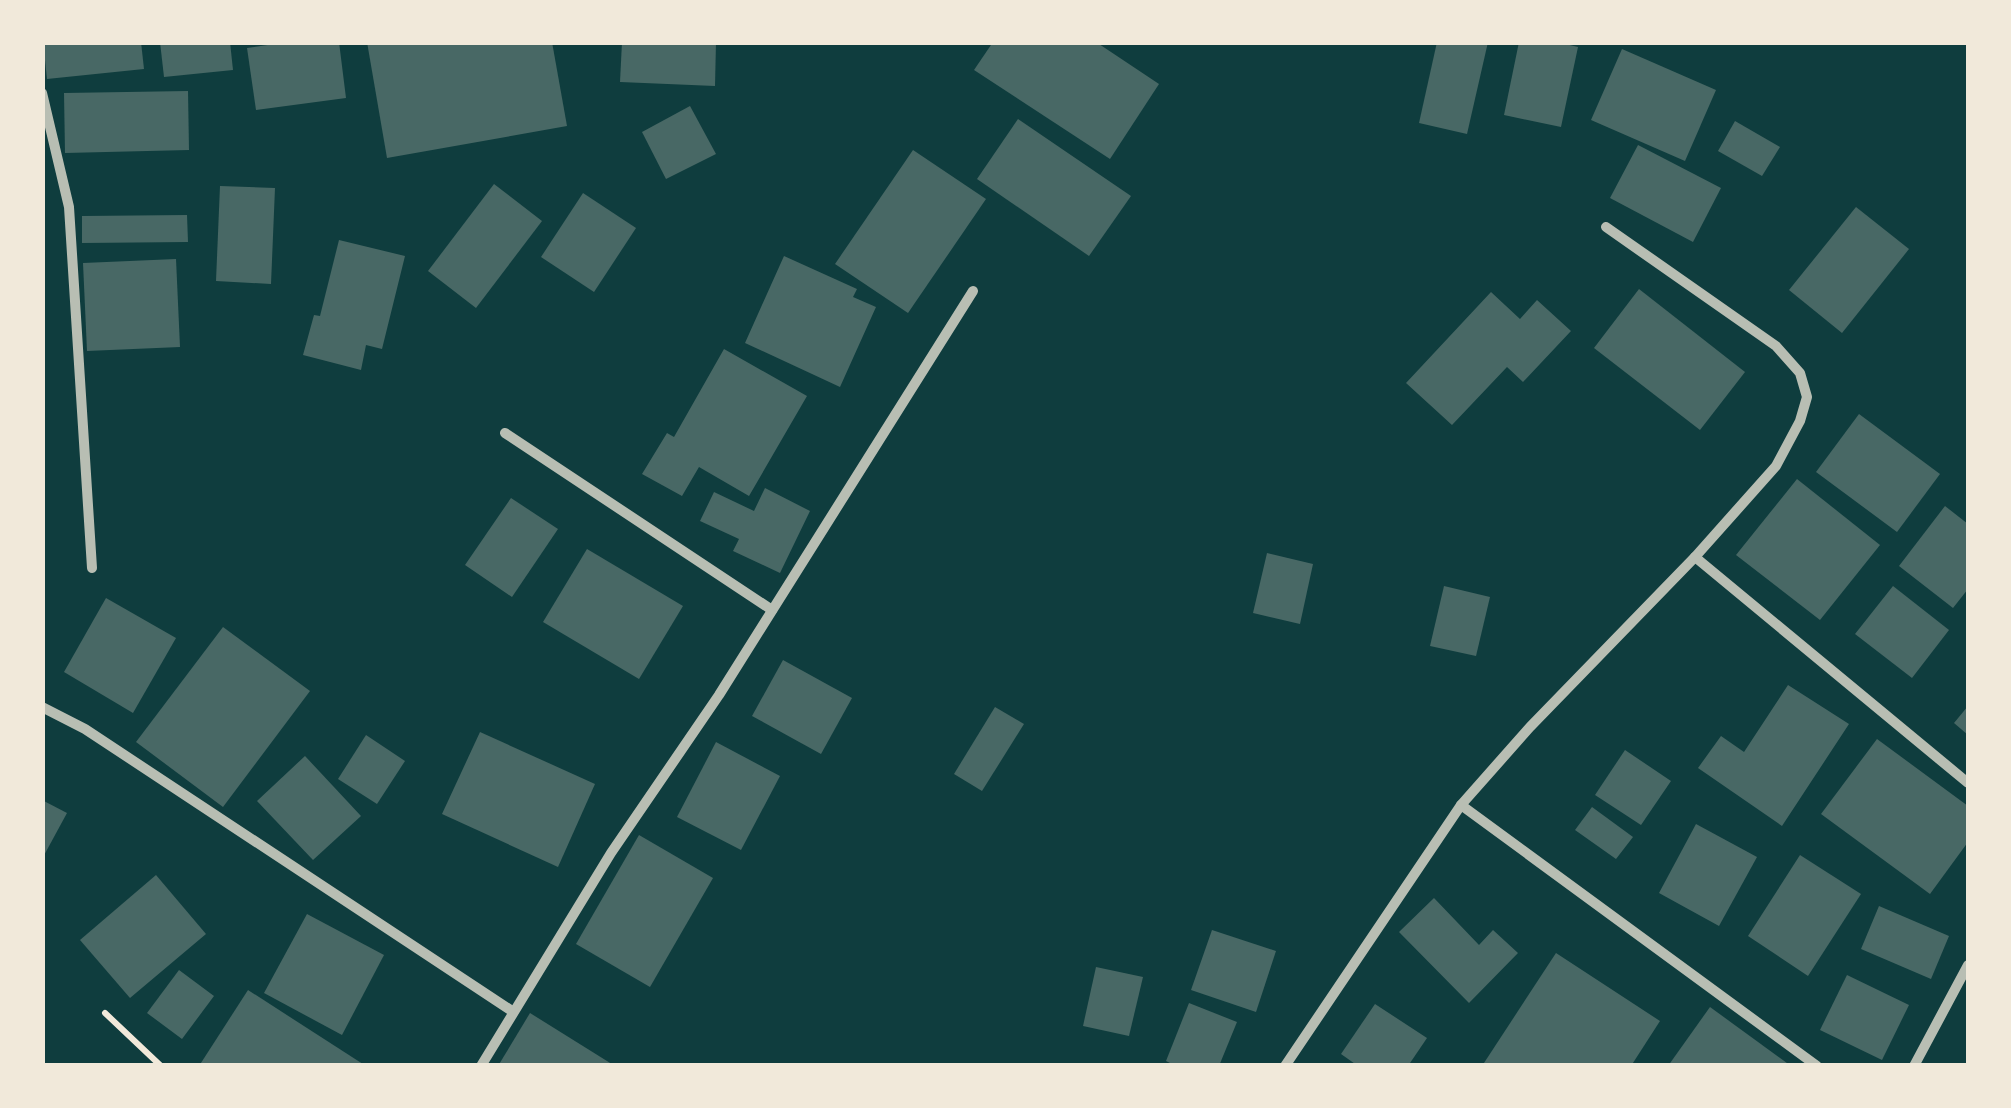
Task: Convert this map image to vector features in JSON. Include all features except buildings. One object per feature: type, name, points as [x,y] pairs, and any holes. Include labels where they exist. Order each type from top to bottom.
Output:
[{"type":"street","points":[[42,93],[69,207],[92,568]]},
{"type":"street","points":[[1285,1066],[1461,804],[1776,466],[1800,421],[1807,397],[1800,373],[1776,346],[1606,227]]},
{"type":"street","points":[[481,1066],[611,853],[772,610],[973,290]]},
{"type":"street","points":[[506,433],[772,610]]},
{"type":"street","points":[[1695,557],[1968,783]]},
{"type":"street","points":[[42,706],[85,729],[512,1011]]},
{"type":"street","points":[[1461,804],[1817,1066]]},
{"type":"street","points":[[1914,1066],[1968,965]]},
{"type":"path","points":[[104,1014],[161,1066]]}]
